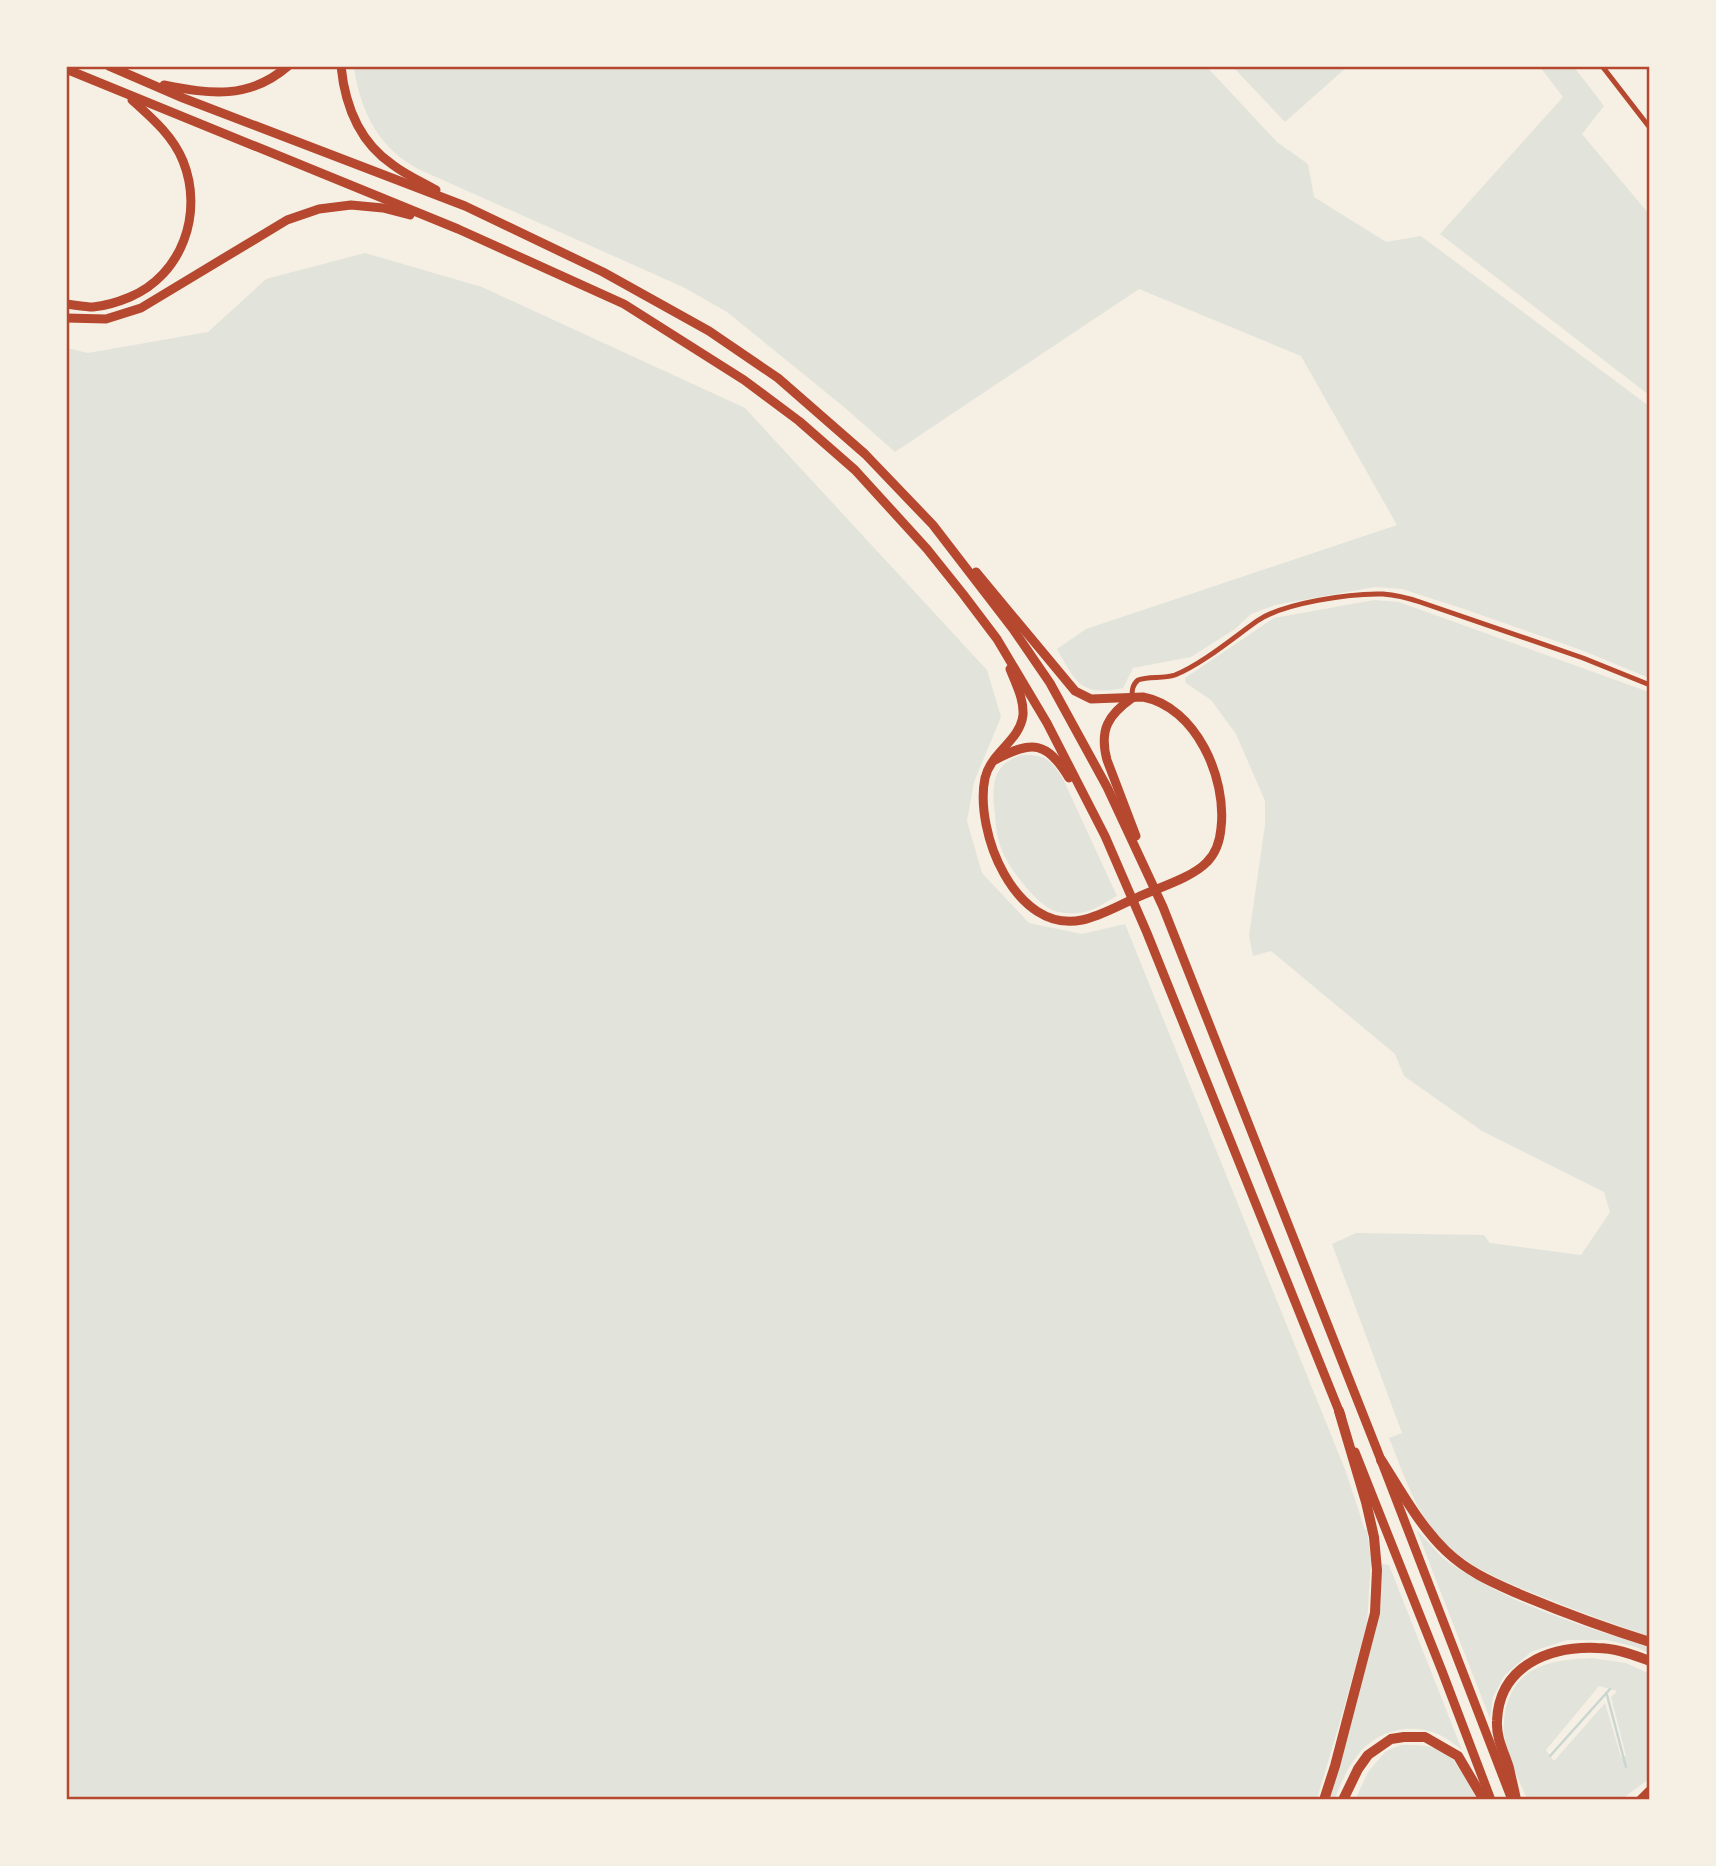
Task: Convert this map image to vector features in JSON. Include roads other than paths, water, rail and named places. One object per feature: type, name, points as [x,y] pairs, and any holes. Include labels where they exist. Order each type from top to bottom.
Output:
[{"type":"highway","points":[[109,66],[183,98],[465,206]]},
{"type":"highway","points":[[147,82],[223,93],[241,91],[277,76],[288,66]]},
{"type":"highway","points":[[341,66],[349,108],[360,131],[373,148],[395,167],[465,206],[603,272],[709,331],[778,378],[865,454],[933,525],[1002,601],[1075,691],[1091,699],[1143,697],[1158,702],[1182,719],[1199,740],[1218,780],[1222,817],[1217,846],[1207,863],[1187,875],[1079,921],[1057,920],[1030,906],[1019,894],[997,859],[985,825],[983,808],[986,776],[993,761],[1016,734],[1023,710],[1020,694],[997,639]]},
{"type":"highway","points":[[66,69],[458,229],[624,304],[744,380],[799,421],[864,480],[927,549],[997,639],[1047,723],[1105,836],[1147,933],[1339,1411],[1491,1800]]},
{"type":"highway","points":[[66,304],[95,307],[118,302],[139,293],[156,282],[169,268],[185,239],[192,197],[183,159],[156,121],[126,94]]},
{"type":"highway","points":[[66,318],[106,319],[141,308],[287,220],[319,209],[351,205],[383,208],[458,229]]},
{"type":"highway","points":[[933,525],[1013,629],[1050,683],[1107,787],[1163,907]]},
{"type":"highway","points":[[1132,698],[1115,712],[1105,728],[1104,747],[1107,760],[1514,1800]]},
{"type":"highway","points":[[993,761],[1024,748],[1047,751],[1062,767],[1105,836]]},
{"type":"highway","points":[[1324,1800],[1375,1613],[1377,1570],[1374,1537],[1366,1502],[1339,1411]]},
{"type":"highway","points":[[1381,1460],[1430,1534],[1446,1552],[1477,1576],[1605,1628],[1650,1642]]},
{"type":"highway","points":[[1514,1800],[1496,1725],[1503,1692],[1521,1668],[1564,1649],[1617,1650],[1650,1661]]},
{"type":"highway","points":[[1343,1800],[1368,1755],[1391,1739],[1404,1737],[1425,1737],[1458,1756],[1484,1800]]},
{"type":"highway","points":[[1642,1800],[1650,1793]]},
{"type":"street","points":[[1602,66],[1650,128]]},
{"type":"street","points":[[1132,698],[1132,689],[1138,680],[1174,675],[1184,670],[1270,614],[1313,602],[1371,594],[1401,596],[1420,602],[1583,658],[1650,685]]},
{"type":"waterway","points":[[1550,1756],[1610,1689]]},
{"type":"waterway","points":[[1607,1695],[1626,1767]]}]
